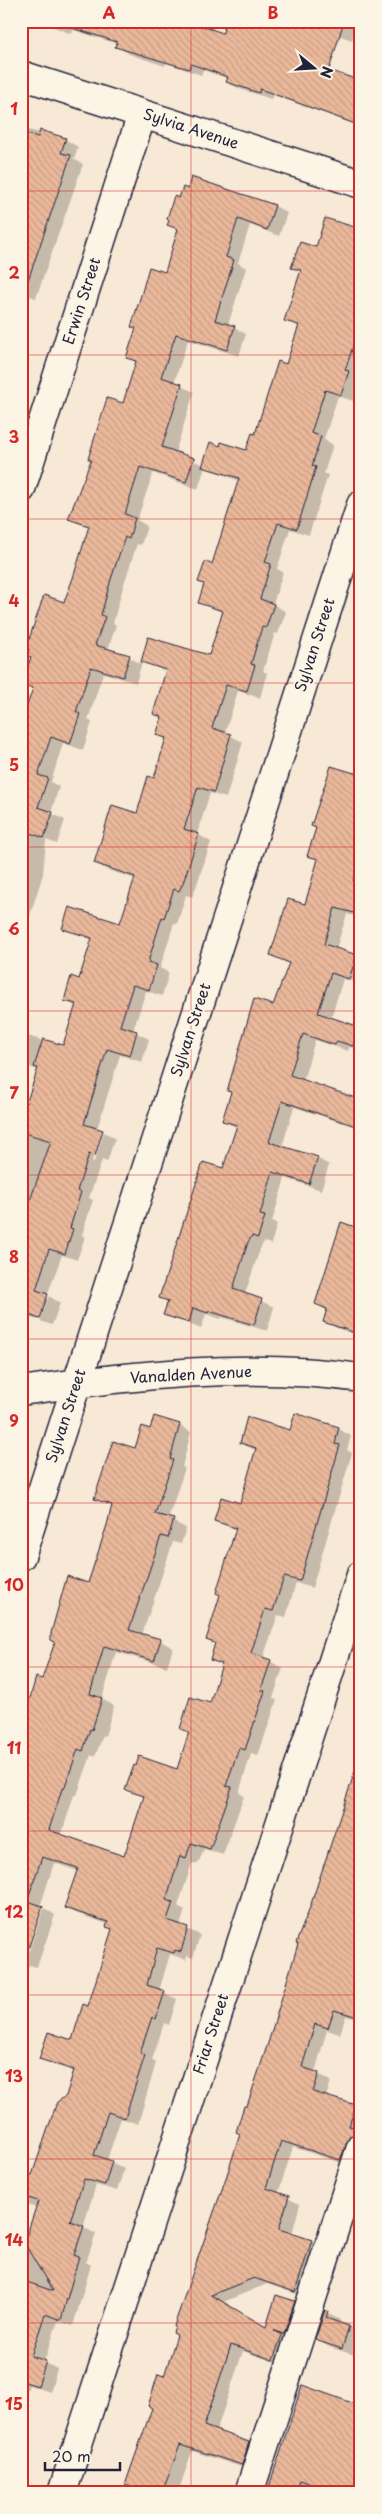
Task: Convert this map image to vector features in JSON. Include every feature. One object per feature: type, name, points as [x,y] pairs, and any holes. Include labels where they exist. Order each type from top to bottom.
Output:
[{"type":"street","name":"Sylvia Avenue","points":[[21,75],[361,184]]},
{"type":"street","name":"Erwin Street","points":[[21,489],[142,114]]},
{"type":"street","name":"Sylvan Street","points":[[21,1556],[361,505]]},
{"type":"street","name":"Vanalden Avenue","points":[[21,1391],[76,1383],[214,1372],[321,1372],[361,1378]]},
{"type":"street","name":"Friar Street","points":[[62,2493],[361,1575]]},
{"type":"street","points":[[249,2493],[361,2147]]},
{"type":"building","points":[[66,21],[187,21],[223,33],[225,21],[344,21],[329,70],[361,81],[361,126],[260,89],[259,93],[226,82],[228,77],[191,64],[189,69],[115,47],[117,42],[66,26]]},
{"type":"building","points":[[40,130],[66,138],[61,153],[71,155],[25,289],[21,289],[21,132],[38,137]]},
{"type":"building","points":[[191,177],[275,205],[267,230],[238,219],[226,257],[234,260],[215,320],[235,326],[227,350],[176,334],[161,377],[182,384],[162,447],[194,458],[186,482],[140,467],[125,514],[135,518],[129,539],[125,537],[111,579],[101,615],[105,617],[95,645],[130,655],[123,677],[91,667],[76,712],[80,714],[70,744],[51,737],[38,775],[48,778],[38,807],[53,812],[44,838],[30,833],[25,847],[21,847],[21,723],[33,688],[22,684],[31,657],[27,656],[29,649],[26,648],[44,595],[64,602],[73,578],[89,526],[68,519],[91,460],[88,459],[107,398],[123,403],[136,361],[126,358],[136,328],[131,327],[149,267],[165,272],[178,229],[167,225],[169,221],[167,219],[174,196],[179,198],[183,187],[188,189]]},
{"type":"building","points":[[325,218],[361,229],[361,323],[345,370],[349,371],[341,395],[325,390],[311,433],[321,436],[312,466],[316,467],[297,529],[278,523],[265,562],[271,564],[260,599],[274,604],[266,628],[262,627],[251,664],[255,665],[247,691],[226,685],[212,728],[231,734],[214,792],[198,787],[184,829],[199,834],[183,883],[179,891],[174,889],[164,918],[162,917],[148,962],[157,965],[149,990],[133,985],[120,1026],[137,1031],[130,1056],[107,1049],[84,1124],[103,1130],[95,1156],[89,1154],[77,1191],[81,1192],[70,1228],[73,1229],[65,1254],[49,1249],[36,1290],[48,1294],[40,1319],[28,1315],[25,1322],[21,1322],[21,1226],[51,1141],[21,1132],[21,1119],[38,1068],[34,1067],[43,1039],[63,1045],[76,1004],[64,1001],[71,976],[79,979],[92,938],[62,929],[69,907],[120,923],[135,877],[94,863],[112,805],[137,813],[148,776],[154,778],[166,738],[156,735],[162,717],[153,714],[166,670],[141,662],[148,637],[209,655],[223,611],[198,603],[204,584],[198,582],[205,562],[212,564],[239,478],[202,467],[210,442],[220,446],[221,442],[246,450],[252,433],[255,434],[278,361],[286,364],[299,325],[284,321],[301,270],[291,268],[300,242],[316,247]]},
{"type":"building","points":[[331,766],[361,775],[361,858],[353,881],[361,884],[361,911],[355,909],[354,913],[335,908],[324,944],[357,955],[349,979],[331,973],[318,1013],[360,1027],[353,1046],[337,1041],[335,1045],[303,1034],[290,1075],[361,1100],[361,1128],[282,1101],[269,1142],[318,1157],[309,1184],[273,1172],[260,1215],[265,1216],[258,1238],[252,1236],[248,1242],[233,1289],[262,1299],[254,1325],[193,1308],[189,1323],[163,1315],[168,1301],[159,1298],[203,1162],[223,1168],[237,1125],[222,1121],[231,1092],[227,1091],[254,999],[273,1005],[289,963],[270,955],[288,899],[305,904],[318,859],[307,856],[316,828],[311,826]]},
{"type":"building","points":[[341,1222],[361,1229],[361,1308],[353,1332],[323,1322],[327,1309],[315,1304]]},
{"type":"building","points":[[295,1413],[339,1427],[335,1444],[340,1445],[300,1581],[284,1577],[273,1611],[265,1609],[251,1653],[271,1660],[261,1690],[265,1691],[245,1750],[239,1748],[226,1786],[232,1787],[210,1849],[191,1843],[186,1858],[180,1856],[166,1900],[173,1902],[167,1920],[188,1927],[181,1952],[175,1950],[174,1953],[157,1948],[147,1985],[165,1991],[156,2019],[152,2017],[140,2053],[145,2055],[125,2118],[108,2112],[94,2155],[112,2161],[105,2185],[84,2179],[70,2221],[84,2226],[74,2255],[79,2257],[61,2320],[45,2314],[31,2356],[46,2361],[38,2386],[21,2381],[21,2280],[53,2291],[24,2243],[38,2201],[21,2196],[21,2187],[26,2173],[32,2175],[57,2102],[66,2096],[74,2070],[39,2059],[48,2032],[72,2040],[83,2004],[88,2006],[112,1929],[106,1927],[108,1922],[64,1908],[78,1868],[42,1857],[27,1901],[43,1906],[24,1961],[21,1961],[21,1710],[26,1712],[36,1677],[42,1679],[55,1642],[51,1640],[51,1633],[67,1576],[88,1583],[112,1505],[94,1499],[113,1441],[135,1448],[142,1426],[150,1429],[154,1416],[180,1424],[170,1459],[173,1460],[155,1514],[174,1519],[168,1538],[161,1536],[129,1630],[161,1639],[154,1661],[104,1646],[90,1694],[102,1698],[83,1751],[78,1749],[64,1789],[62,1789],[49,1830],[124,1856],[144,1796],[125,1790],[134,1765],[136,1766],[139,1756],[177,1769],[189,1732],[180,1729],[190,1697],[210,1703],[222,1664],[210,1660],[215,1643],[206,1640],[220,1595],[216,1593],[236,1528],[214,1521],[221,1497],[240,1503],[256,1448],[240,1443],[247,1417],[290,1430]]},
{"type":"building","points":[[357,1765],[361,1765],[361,2018],[334,2010],[328,2028],[315,2024],[302,2067],[319,2073],[313,2092],[356,2105],[349,2126],[361,2128],[361,2132],[350,2136],[340,2160],[281,2141],[266,2188],[289,2196],[279,2229],[312,2240],[295,2292],[254,2278],[211,2295],[266,2327],[276,2295],[295,2301],[284,2334],[274,2331],[282,2335],[273,2360],[231,2345],[204,2426],[249,2442],[242,2465],[180,2445],[162,2493],[131,2493],[133,2487],[125,2485],[152,2408],[148,2406],[158,2374],[164,2376],[177,2335],[173,2333],[174,2326],[227,2175],[240,2134],[236,2132],[244,2106],[247,2106],[269,2040],[298,1944],[296,1943],[310,1907]]},
{"type":"building","points":[[325,2310],[328,2311],[326,2318],[349,2326],[342,2349],[315,2340]]},
{"type":"building","points":[[302,2385],[361,2406],[361,2493],[339,2493],[299,2480],[295,2493],[267,2493]]}]
